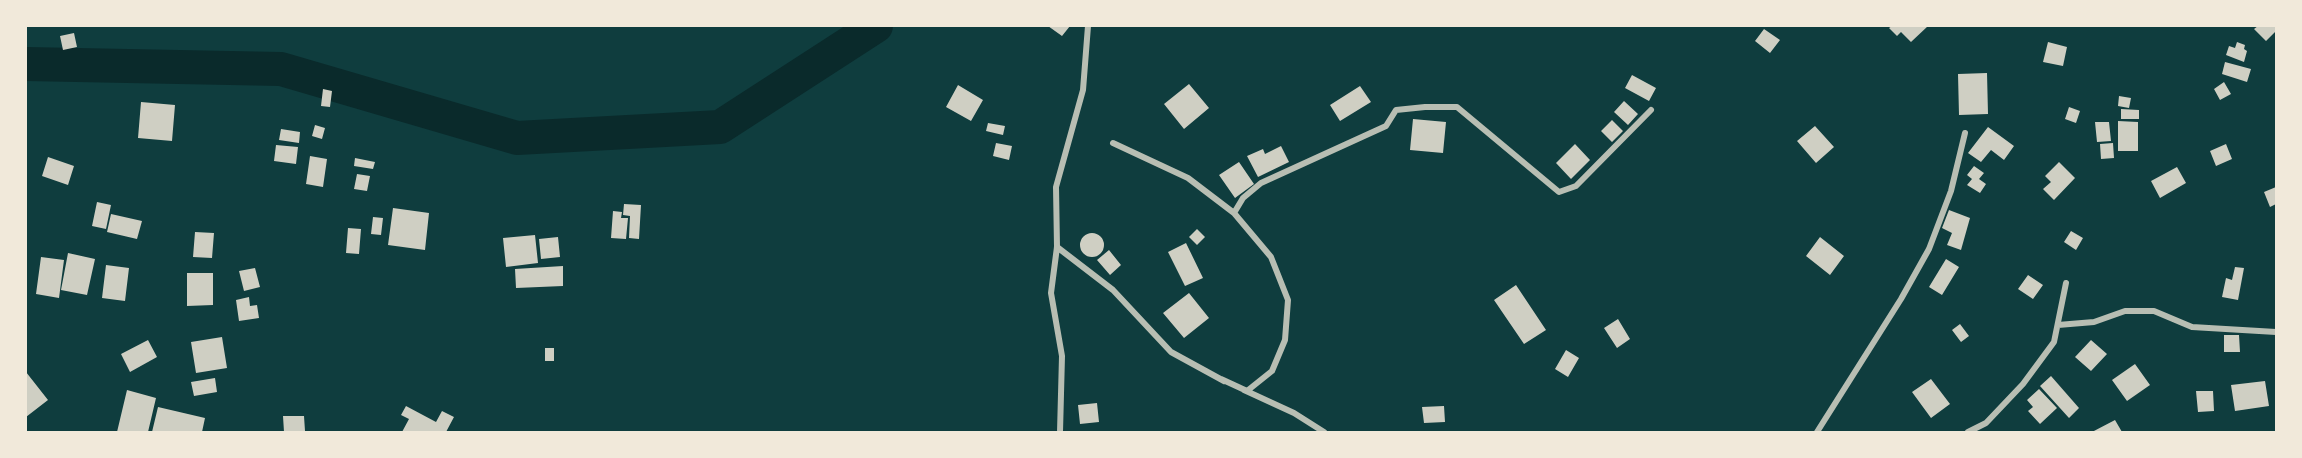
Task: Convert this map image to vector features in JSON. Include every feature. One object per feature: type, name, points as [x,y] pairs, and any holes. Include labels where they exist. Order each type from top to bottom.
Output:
[{"type":"street","points":[[1060,432],[1062,356],[1051,293],[1058,247],[1056,187],[1083,90],[1088,26]]},
{"type":"street","points":[[1234,213],[1243,198],[1261,183],[1386,126],[1396,110],[1425,106],[1457,107],[1559,192],[1576,186],[1650,110]]},
{"type":"street","points":[[1817,432],[1901,299],[1929,249],[1951,191],[1965,133]]},
{"type":"street","points":[[1113,143],[1188,178],[1234,213],[1271,257],[1288,300],[1285,340],[1272,371],[1248,391],[1221,379]]},
{"type":"street","points":[[1058,247],[1113,290],[1171,352],[1221,379],[1294,413],[1324,432]]},
{"type":"street","points":[[1968,432],[1986,423],[2023,384],[2054,342],[2066,283]]},
{"type":"street","points":[[2058,325],[2094,322],[2125,311],[2154,311],[2192,327],[2277,332]]},
{"type":"building","points":[[1048,26],[1070,26],[1062,36]]},
{"type":"building","points":[[1892,26],[1928,26],[1911,42],[1901,32],[1897,36],[1889,28]]},
{"type":"building","points":[[2258,26],[2276,26],[2276,31],[2266,41],[2254,29]]},
{"type":"building","points":[[1764,29],[1780,40],[1770,53],[1755,41]]},
{"type":"building","points":[[74,33],[77,47],[63,50],[60,36]]},
{"type":"building","points":[[2048,42],[2067,47],[2063,66],[2043,62]]},
{"type":"building","points":[[2237,42],[2245,45],[2244,49],[2247,51],[2244,62],[2226,55],[2229,46],[2235,48]]},
{"type":"building","points":[[2225,62],[2251,69],[2247,82],[2222,74]]},
{"type":"building","points":[[1987,73],[1988,114],[1959,115],[1958,74]]},
{"type":"building","points":[[1632,75],[1656,88],[1649,101],[1625,88]]},
{"type":"building","points":[[2224,82],[2231,94],[2220,100],[2214,89]]},
{"type":"building","points":[[1189,84],[1209,108],[1184,129],[1164,104]]},
{"type":"building","points":[[958,85],[983,100],[971,121],[946,107]]},
{"type":"building","points":[[1360,86],[1371,102],[1340,121],[1330,105]]},
{"type":"building","points":[[323,89],[332,91],[330,107],[321,106]]},
{"type":"building","points":[[2119,96],[2131,98],[2129,108],[2118,106]]},
{"type":"building","points":[[1624,101],[1638,114],[1628,125],[1614,112]]},
{"type":"building","points":[[141,102],[175,105],[172,141],[138,138]]},
{"type":"building","points":[[2069,107],[2080,111],[2076,123],[2065,119]]},
{"type":"building","points":[[2121,109],[2139,110],[2139,119],[2121,119]]},
{"type":"building","points":[[1413,119],[1446,122],[1443,153],[1410,150]]},
{"type":"building","points":[[1612,120],[1623,131],[1612,142],[1601,131]]},
{"type":"building","points":[[2118,121],[2138,122],[2138,151],[2118,151]]},
{"type":"building","points":[[2095,122],[2109,122],[2111,141],[2097,142]]},
{"type":"building","points":[[988,123],[1005,126],[1003,135],[986,131]]},
{"type":"building","points":[[315,125],[325,128],[322,139],[312,136]]},
{"type":"building","points":[[1815,126],[1834,147],[1816,163],[1797,141]]},
{"type":"building","points":[[1988,127],[2014,146],[2004,160],[1991,150],[1981,162],[1968,153]]},
{"type":"building","points":[[281,129],[300,132],[299,143],[279,140]]},
{"type":"building","points":[[996,143],[1012,146],[1009,160],[993,156]]},
{"type":"building","points":[[2113,143],[2114,158],[2101,159],[2100,144]]},
{"type":"building","points":[[1575,144],[1590,160],[1571,179],[1556,163]]},
{"type":"building","points":[[2226,144],[2232,159],[2216,166],[2210,151]]},
{"type":"building","points":[[276,145],[298,147],[296,164],[274,161]]},
{"type":"building","points":[[1281,146],[1289,162],[1258,177],[1247,156],[1263,149],[1265,154]]},
{"type":"building","points":[[310,156],[327,159],[323,187],[306,184]]},
{"type":"building","points":[[48,157],[74,166],[68,185],[42,176]]},
{"type":"building","points":[[355,158],[375,162],[373,169],[354,166]]},
{"type":"building","points":[[1239,162],[1254,184],[1235,198],[1219,175]]},
{"type":"building","points":[[2059,162],[2075,178],[2054,200],[2043,189],[2051,182],[2045,176]]},
{"type":"building","points":[[1974,166],[1984,173],[1979,179],[1986,184],[1980,193],[1967,185],[1972,179],[1967,175]]},
{"type":"building","points":[[2177,167],[2186,183],[2160,198],[2151,181]]},
{"type":"building","points":[[357,174],[370,176],[367,191],[354,189]]},
{"type":"building","points":[[2276,187],[2276,204],[2270,207],[2264,192]]},
{"type":"building","points":[[97,202],[111,205],[106,229],[92,226]]},
{"type":"building","points":[[624,204],[641,205],[639,239],[629,238],[630,216],[623,215]]},
{"type":"building","points":[[393,208],[429,213],[425,250],[388,245]]},
{"type":"building","points":[[1949,210],[1970,218],[1961,250],[1947,245],[1952,233],[1942,228]]},
{"type":"building","points":[[613,211],[622,212],[621,218],[628,218],[626,239],[611,238]]},
{"type":"building","points":[[111,214],[142,221],[137,239],[107,232]]},
{"type":"building","points":[[373,217],[383,218],[381,235],[371,234]]},
{"type":"building","points":[[348,228],[361,229],[359,254],[346,253]]},
{"type":"building","points":[[1197,229],[1205,237],[1197,245],[1189,237]]},
{"type":"building","points":[[2071,231],[2083,238],[2076,250],[2064,242]]},
{"type":"building","points":[[195,232],[214,233],[212,258],[193,257]]},
{"type":"building","points":[[1092,233],[1101,236],[1104,245],[1101,254],[1092,257],[1083,254],[1080,245],[1083,236]]},
{"type":"building","points":[[535,235],[538,263],[506,267],[503,238]]},
{"type":"building","points":[[558,237],[560,257],[541,259],[539,239]]},
{"type":"building","points":[[1820,237],[1844,256],[1830,275],[1806,256]]},
{"type":"building","points":[[1186,243],[1203,278],[1185,286],[1168,252]]},
{"type":"building","points":[[1109,250],[1121,265],[1110,275],[1097,260]]},
{"type":"building","points":[[68,253],[95,259],[87,295],[61,290]]},
{"type":"building","points":[[41,257],[64,260],[59,298],[36,294]]},
{"type":"building","points":[[1946,259],[1959,267],[1942,295],[1929,287]]},
{"type":"building","points":[[106,265],[129,268],[125,301],[102,298]]},
{"type":"building","points":[[563,266],[563,286],[516,288],[515,269]]},
{"type":"building","points":[[2235,267],[2244,268],[2238,300],[2222,297],[2226,278],[2232,280]]},
{"type":"building","points":[[255,268],[260,287],[244,291],[239,271]]},
{"type":"building","points":[[187,273],[213,273],[213,305],[187,306]]},
{"type":"building","points":[[2028,275],[2043,285],[2033,299],[2018,289]]},
{"type":"building","points":[[1516,285],[1546,330],[1524,344],[1494,300]]},
{"type":"building","points":[[1189,293],[1209,318],[1184,338],[1163,313]]},
{"type":"building","points":[[249,297],[250,306],[257,305],[259,318],[239,321],[236,300]]},
{"type":"building","points":[[1618,319],[1630,339],[1617,348],[1604,328]]},
{"type":"building","points":[[1960,324],[1969,336],[1961,342],[1952,330]]},
{"type":"building","points":[[2224,335],[2239,335],[2240,352],[2224,352]]},
{"type":"building","points":[[222,337],[227,368],[196,373],[191,342]]},
{"type":"building","points":[[148,340],[157,357],[130,372],[121,354]]},
{"type":"building","points":[[2091,340],[2107,354],[2091,371],[2075,357]]},
{"type":"building","points":[[545,348],[554,348],[554,361],[545,361]]},
{"type":"building","points":[[1566,350],[1579,358],[1568,377],[1555,369]]},
{"type":"building","points":[[2135,364],[2150,385],[2127,401],[2112,380]]},
{"type":"building","points":[[26,372],[48,400],[26,417]]},
{"type":"building","points":[[2051,376],[2079,408],[2069,418],[2040,386]]},
{"type":"building","points":[[215,378],[217,392],[194,396],[191,382]]},
{"type":"building","points":[[1931,379],[1950,404],[1931,418],[1912,392]]},
{"type":"building","points":[[2265,381],[2269,406],[2235,411],[2231,385]]},
{"type":"building","points":[[2039,389],[2057,408],[2040,424],[2028,411],[2033,407],[2027,400]]},
{"type":"building","points":[[127,390],[156,398],[148,432],[117,432]]},
{"type":"building","points":[[2196,391],[2213,391],[2214,411],[2198,412]]},
{"type":"building","points":[[1097,403],[1099,422],[1080,424],[1078,405]]},
{"type":"building","points":[[406,406],[436,422],[442,411],[454,417],[446,432],[402,432],[409,419],[401,415]]},
{"type":"building","points":[[1444,406],[1445,422],[1424,423],[1422,407]]},
{"type":"building","points":[[158,407],[205,418],[202,432],[152,432]]},
{"type":"building","points":[[283,416],[304,416],[305,431],[284,432]]},
{"type":"building","points":[[2115,420],[2122,432],[2092,432]]},
{"type":"waterway","points":[[26,64],[281,69],[517,138],[720,127],[876,26]]}]
